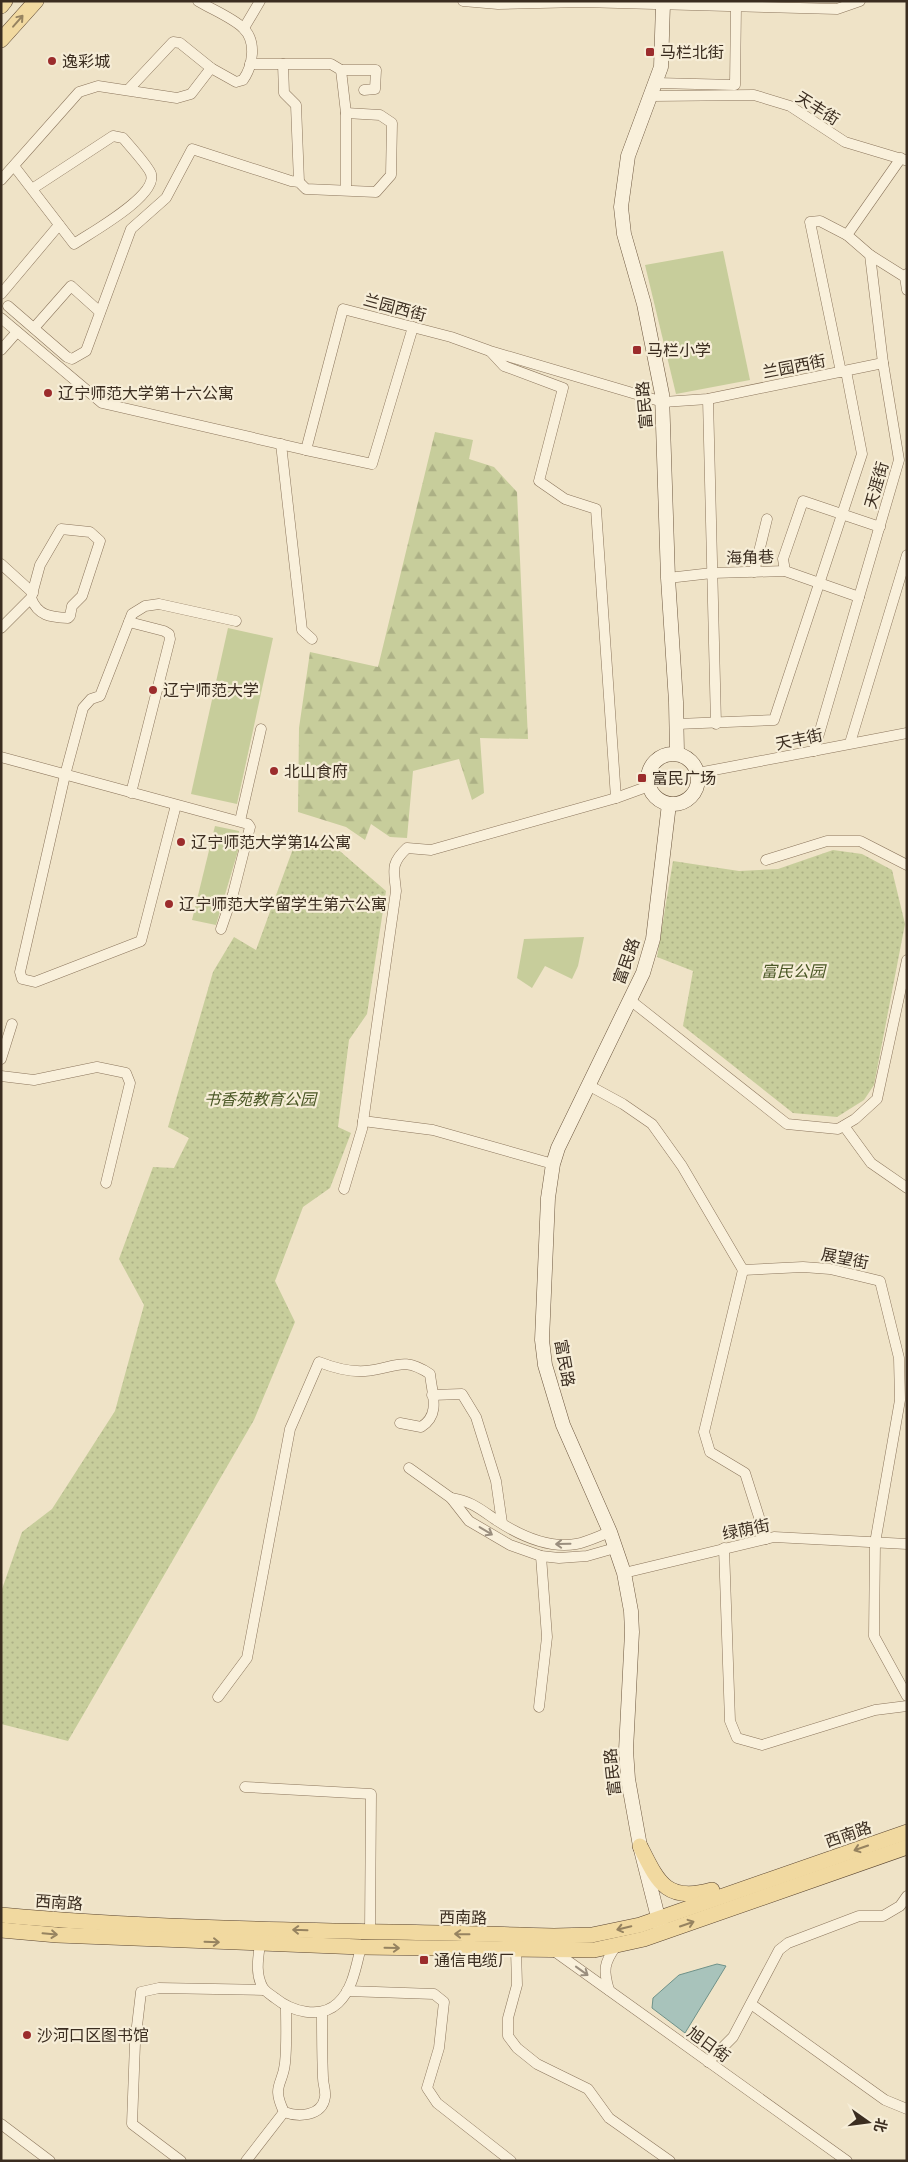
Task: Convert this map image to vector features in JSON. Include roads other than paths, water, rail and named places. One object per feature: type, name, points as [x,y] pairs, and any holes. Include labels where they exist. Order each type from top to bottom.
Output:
[{"type":"main road","points":[[1,6],[5,1]]},
{"type":"main road","points":[[1,40],[36,1]]},
{"type":"main road","name":"西南路","points":[[1,1930],[57,1935],[260,1944],[554,1951],[594,1950],[616,1946],[660,1925],[760,1883],[907,1832]]},
{"type":"main road","points":[[640,1846],[662,1884],[677,1894],[696,1895],[727,1886],[760,1883]]},
{"type":"main road","name":"西南路","points":[[1,1915],[68,1921],[370,1932],[592,1935],[640,1925],[660,1925],[907,1847]]},
{"type":"street","points":[[128,90],[174,42],[180,43],[211,68],[236,82],[243,80],[250,64],[252,46],[244,28],[198,1]]},
{"type":"street","points":[[244,28],[260,1]]},
{"type":"street","points":[[463,1],[736,6],[767,4],[837,9],[860,1]]},
{"type":"street","name":"富民路","points":[[663,4],[661,68],[628,156],[621,206],[624,234],[644,304],[663,402],[668,578],[677,753]]},
{"type":"street","points":[[654,89],[735,85],[736,6]]},
{"type":"street","points":[[250,64],[330,64],[341,70],[376,70],[376,89],[364,90]]},
{"type":"street","points":[[283,64],[284,93],[296,105],[298,182]]},
{"type":"street","points":[[1,180],[79,92],[98,86],[177,98],[190,94],[211,68]]},
{"type":"street","points":[[341,70],[346,113],[346,190]]},
{"type":"street","name":"天丰街","points":[[654,89],[754,95],[790,106],[844,142],[904,159]]},
{"type":"street","points":[[8,306],[72,359],[86,351],[131,228],[166,198],[192,150],[298,182],[306,189],[376,192],[392,174],[392,123],[380,115],[346,113]]},
{"type":"street","points":[[14,166],[32,190],[74,244],[140,200],[151,184],[151,174],[123,138],[113,136],[32,190]]},
{"type":"street","points":[[847,236],[904,159]]},
{"type":"street","points":[[677,724],[716,724],[774,720],[862,454],[810,222],[820,221],[847,236],[870,255],[906,276],[907,290]]},
{"type":"street","points":[[1,294],[59,224]]},
{"type":"street","name":"天涯街","points":[[814,751],[899,460],[882,363],[870,255]]},
{"type":"street","points":[[34,328],[71,286],[100,312]]},
{"type":"street","name":"兰园西街","points":[[306,450],[343,309],[451,337],[490,351],[663,402],[708,399],[882,363]]},
{"type":"street","points":[[1,318],[102,403],[372,464],[413,327]]},
{"type":"street","points":[[1,350],[17,332]]},
{"type":"street","points":[[490,351],[504,366],[562,388],[539,481],[565,499],[596,509],[616,798]]},
{"type":"street","points":[[708,399],[716,724]]},
{"type":"street","points":[[280,444],[302,630],[312,639]]},
{"type":"street","points":[[785,571],[783,560],[803,501],[880,528]]},
{"type":"street","points":[[754,572],[767,518]]},
{"type":"street","points":[[1,564],[32,595],[35,608],[40,612],[68,618],[72,606],[82,596],[100,541],[90,532],[61,529],[40,564],[32,595],[1,628]]},
{"type":"street","points":[[850,743],[907,555]]},
{"type":"street","name":"海角巷","points":[[668,578],[712,573],[785,571],[859,597]]},
{"type":"street","points":[[176,804],[141,941],[35,982],[28,982],[22,979],[20,972],[65,775],[83,708],[92,699],[100,696],[132,614],[145,606],[159,604],[236,621]]},
{"type":"street","points":[[129,622],[164,631],[169,634],[170,639],[131,793]]},
{"type":"street","points":[[240,821],[261,728]]},
{"type":"street","name":"天丰街","points":[[698,773],[907,733]]},
{"type":"street","points":[[677,753],[689,758],[698,773],[698,782],[692,796],[685,801],[670,804],[656,798],[647,778],[652,764],[665,754],[677,753]]},
{"type":"street","points":[[1,757],[248,824],[250,827],[234,894],[221,929]]},
{"type":"street","points":[[344,1189],[363,1121],[396,891],[394,868],[396,858],[407,848],[431,850],[616,798],[649,786]]},
{"type":"street","name":"富民路","points":[[660,1925],[640,1846],[626,1750],[632,1632],[631,1611],[624,1573],[610,1532],[563,1425],[545,1365],[542,1340],[548,1198],[553,1164],[558,1148],[643,973],[653,939],[670,804]]},
{"type":"street","points":[[766,860],[827,841],[860,842],[907,865]]},
{"type":"street","points":[[630,1000],[788,1124],[838,1129],[855,1119],[877,1099],[907,960]]},
{"type":"street","points":[[1,1059],[12,1024]]},
{"type":"street","points":[[1,1076],[34,1080],[97,1067],[126,1073],[130,1083],[106,1183]]},
{"type":"street","points":[[588,1085],[624,1104],[652,1124],[682,1166],[743,1270],[704,1432],[710,1452],[745,1473],[766,1539]]},
{"type":"street","points":[[363,1121],[433,1130],[553,1164]]},
{"type":"street","points":[[844,1126],[872,1163],[907,1188]]},
{"type":"street","name":"展望街","points":[[743,1270],[803,1266],[830,1269],[880,1281],[899,1358],[900,1400],[875,1543],[874,1636],[907,1696]]},
{"type":"street","points":[[218,1697],[247,1658],[290,1429],[319,1362],[340,1370],[366,1371],[404,1363],[418,1366],[430,1374],[434,1414],[429,1422],[421,1427],[400,1422]]},
{"type":"street","points":[[432,1395],[462,1394],[476,1417],[496,1481],[502,1523]]},
{"type":"street","points":[[409,1468],[451,1498],[469,1521],[510,1545],[540,1556],[587,1556],[615,1548]]},
{"type":"street","points":[[451,1498],[468,1501],[516,1532],[558,1545],[577,1544],[610,1532]]},
{"type":"street","name":"绿荫街","points":[[624,1573],[774,1537],[907,1544]]},
{"type":"street","points":[[724,1548],[730,1721],[737,1738],[762,1745],[875,1710],[907,1706]]},
{"type":"street","points":[[539,1707],[547,1637],[540,1556]]},
{"type":"street","points":[[245,1787],[371,1794],[370,1932]]},
{"type":"street","points":[[708,2062],[733,2037],[779,1950],[788,1943],[859,1916],[883,1916],[900,1906],[907,1896]]},
{"type":"street","points":[[260,1944],[257,1970],[264,1990],[286,2007],[307,2012],[322,2012],[338,2004],[355,1974],[361,1947]]},
{"type":"street","points":[[609,1990],[604,1974],[607,1959],[616,1946]]},
{"type":"street","points":[[516,1950],[517,1985],[508,2018],[508,2036],[517,2048],[537,2064],[588,2089],[609,2118],[670,2161]]},
{"type":"street","name":"旭日街","points":[[554,1951],[847,2161]]},
{"type":"street","points":[[181,2161],[132,2124],[135,2043],[141,1992],[159,1988],[264,1990]]},
{"type":"street","points":[[347,1991],[434,1994],[444,2002],[439,2048],[427,2088],[437,2103],[511,2161]]},
{"type":"street","points":[[751,2004],[885,2100],[907,2109]]},
{"type":"street","points":[[286,2007],[285,2065],[277,2089],[284,2112],[294,2115],[318,2110],[325,2098],[322,2012]]},
{"type":"street","points":[[246,2161],[284,2112]]},
{"type":"street","points":[[1,2124],[50,2161]]},
{"type":"water","points":[[717,1964],[726,1966],[685,2033],[652,2008],[653,1998],[679,1975]]},
{"type":"place","name":"马栏北街","points":[[650,52]]},
{"type":"place","name":"逸彩城","points":[[52,61]]},
{"type":"place","name":"马栏小学","points":[[637,350]]},
{"type":"place","name":"辽宁师范大学第十六公寓","points":[[48,393]]},
{"type":"place","name":"辽宁师范大学","points":[[153,690]]},
{"type":"place","name":"北山食府","points":[[274,771]]},
{"type":"place","name":"富民广场","points":[[642,778]]},
{"type":"place","name":"辽宁师范大学第14公寓","points":[[181,842]]},
{"type":"place","name":"辽宁师范大学留学生第六公寓","points":[[169,904]]},
{"type":"place","name":"通信电缆厂","points":[[424,1960]]},
{"type":"place","name":"沙河口区图书馆","points":[[27,2035]]},
{"type":"park label","name":"富民公园","points":[[793,971]]},
{"type":"park label","name":"书香苑教育公园","points":[[260,1099]]}]
